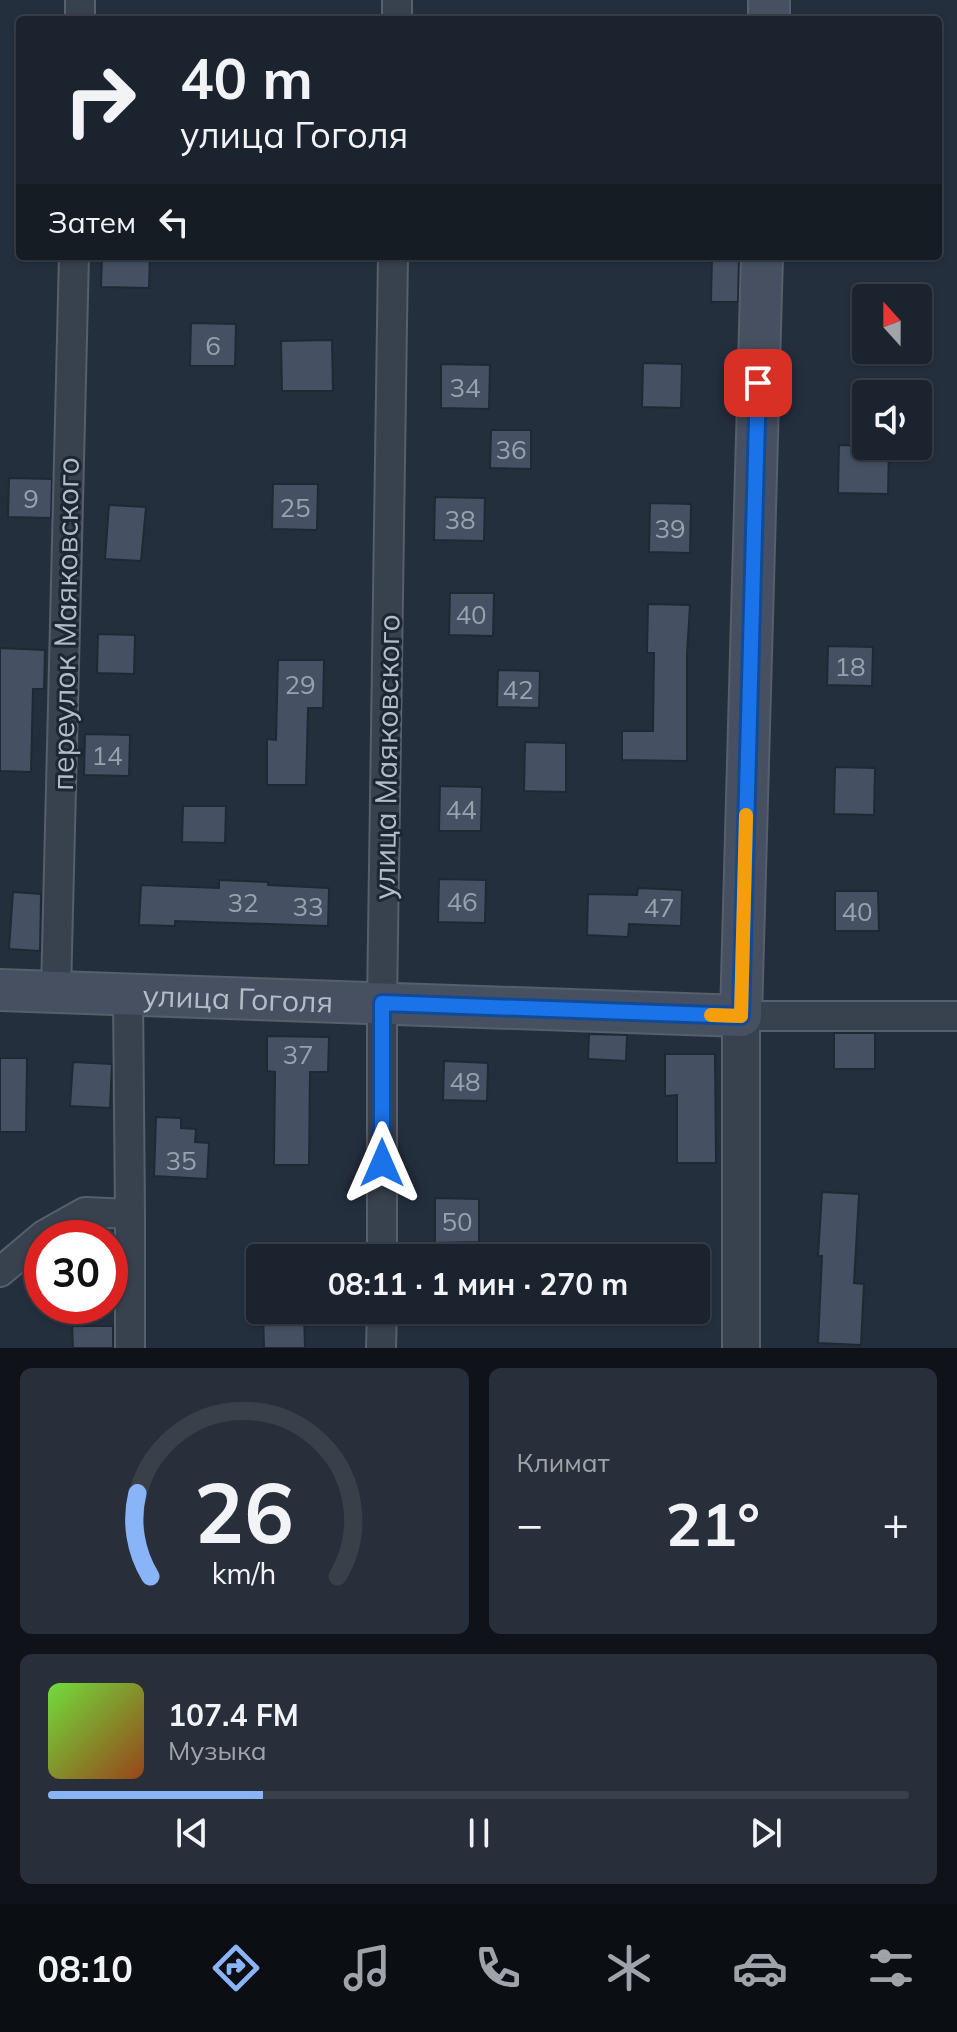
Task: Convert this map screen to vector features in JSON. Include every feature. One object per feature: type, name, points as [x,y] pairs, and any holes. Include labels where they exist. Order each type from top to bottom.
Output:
[{"type":"main road","points":[[741,1016],[762,260]]},
{"type":"main road","name":"улица Гоголя","points":[[0,990],[741,1016]]},
{"type":"street","name":"переулок Маяковского","points":[[56,992],[74,260]]},
{"type":"street","name":"улица Маяковского","points":[[382,1244],[382,1003],[393,260]]},
{"type":"street","points":[[128,995],[130,1348]]},
{"type":"street","name":"улица Гоголя","points":[[741,1016],[957,1016]]},
{"type":"street","points":[[741,1016],[741,1348]]},
{"type":"street","points":[[0,1272],[44,1235],[85,1212],[130,1214]]},
{"type":"street","points":[[381,1348],[382,1324]]},
{"type":"building","points":[[102,260],[150,260],[149,288],[101,287]]},
{"type":"building","points":[[712,260],[739,260],[738,302],[711,302]]},
{"type":"building","points":[[191,323],[236,324],[235,366],[190,366]]},
{"type":"building","points":[[332,340],[333,391],[282,391],[281,341]]},
{"type":"building","points":[[643,363],[682,364],[681,408],[642,407]]},
{"type":"building","points":[[441,364],[490,365],[489,409],[441,408]]},
{"type":"building","points":[[491,430],[531,430],[531,469],[490,468]]},
{"type":"building","points":[[839,445],[852,446],[852,460],[889,460],[888,494],[838,493]]},
{"type":"building","points":[[9,478],[52,479],[51,518],[8,517]]},
{"type":"building","points":[[273,484],[318,484],[317,530],[272,529]]},
{"type":"building","points":[[435,497],[485,498],[484,541],[434,540]]},
{"type":"building","points":[[650,503],[691,504],[690,553],[649,552]]},
{"type":"building","points":[[109,505],[146,507],[141,561],[105,559]]},
{"type":"building","points":[[450,593],[494,593],[493,636],[449,635]]},
{"type":"building","points":[[648,604],[690,605],[687,761],[622,760],[622,731],[653,731],[654,653],[647,653]]},
{"type":"building","points":[[98,634],[135,635],[134,674],[97,673]]},
{"type":"building","points":[[828,646],[873,647],[872,686],[827,685]]},
{"type":"building","points":[[0,648],[45,650],[44,689],[33,689],[31,772],[0,771]]},
{"type":"building","points":[[278,660],[324,660],[323,708],[308,708],[306,785],[267,785],[267,739],[276,740]]},
{"type":"building","points":[[498,670],[540,671],[539,708],[497,707]]},
{"type":"building","points":[[85,734],[130,735],[129,776],[84,775]]},
{"type":"building","points":[[525,742],[566,743],[566,792],[524,791]]},
{"type":"building","points":[[835,767],[875,768],[874,815],[834,814]]},
{"type":"building","points":[[440,786],[482,787],[481,831],[439,831]]},
{"type":"building","points":[[183,806],[226,806],[225,843],[182,842]]},
{"type":"building","points":[[439,879],[486,880],[485,923],[438,922]]},
{"type":"building","points":[[219,880],[329,888],[328,926],[175,921],[175,926],[139,925],[141,885],[219,888]]},
{"type":"building","points":[[638,888],[682,890],[681,926],[629,924],[628,937],[587,935],[588,894],[637,895]]},
{"type":"building","points":[[835,891],[878,891],[879,931],[835,931]]},
{"type":"building","points":[[13,892],[41,894],[40,951],[9,949]]},
{"type":"building","points":[[834,1033],[875,1033],[875,1069],[834,1069]]},
{"type":"building","points":[[589,1034],[627,1035],[626,1061],[588,1059]]},
{"type":"building","points":[[267,1036],[329,1037],[328,1072],[310,1072],[309,1165],[274,1165],[275,1072],[267,1071]]},
{"type":"building","points":[[665,1054],[715,1054],[716,1163],[677,1163],[677,1095],[665,1096]]},
{"type":"building","points":[[0,1058],[27,1058],[26,1132],[0,1132]]},
{"type":"building","points":[[444,1061],[488,1063],[487,1101],[443,1100]]},
{"type":"building","points":[[73,1062],[112,1064],[110,1108],[70,1106]]},
{"type":"building","points":[[156,1117],[181,1118],[181,1128],[196,1129],[195,1142],[209,1143],[207,1179],[154,1176]]},
{"type":"building","points":[[822,1192],[859,1194],[854,1283],[864,1284],[861,1345],[818,1343]]},
{"type":"building","points":[[435,1198],[479,1199],[479,1242],[435,1243]]},
{"type":"building","points":[[263,1324],[304,1324],[305,1348],[264,1348]]},
{"type":"building","points":[[72,1326],[113,1326],[113,1348],[73,1348]]},
{"type":"slow traffic","points":[[711,1015],[741,1016],[746,815]]},
{"type":"route","points":[[382,1163],[382,1003],[741,1016],[758,383]]}]
